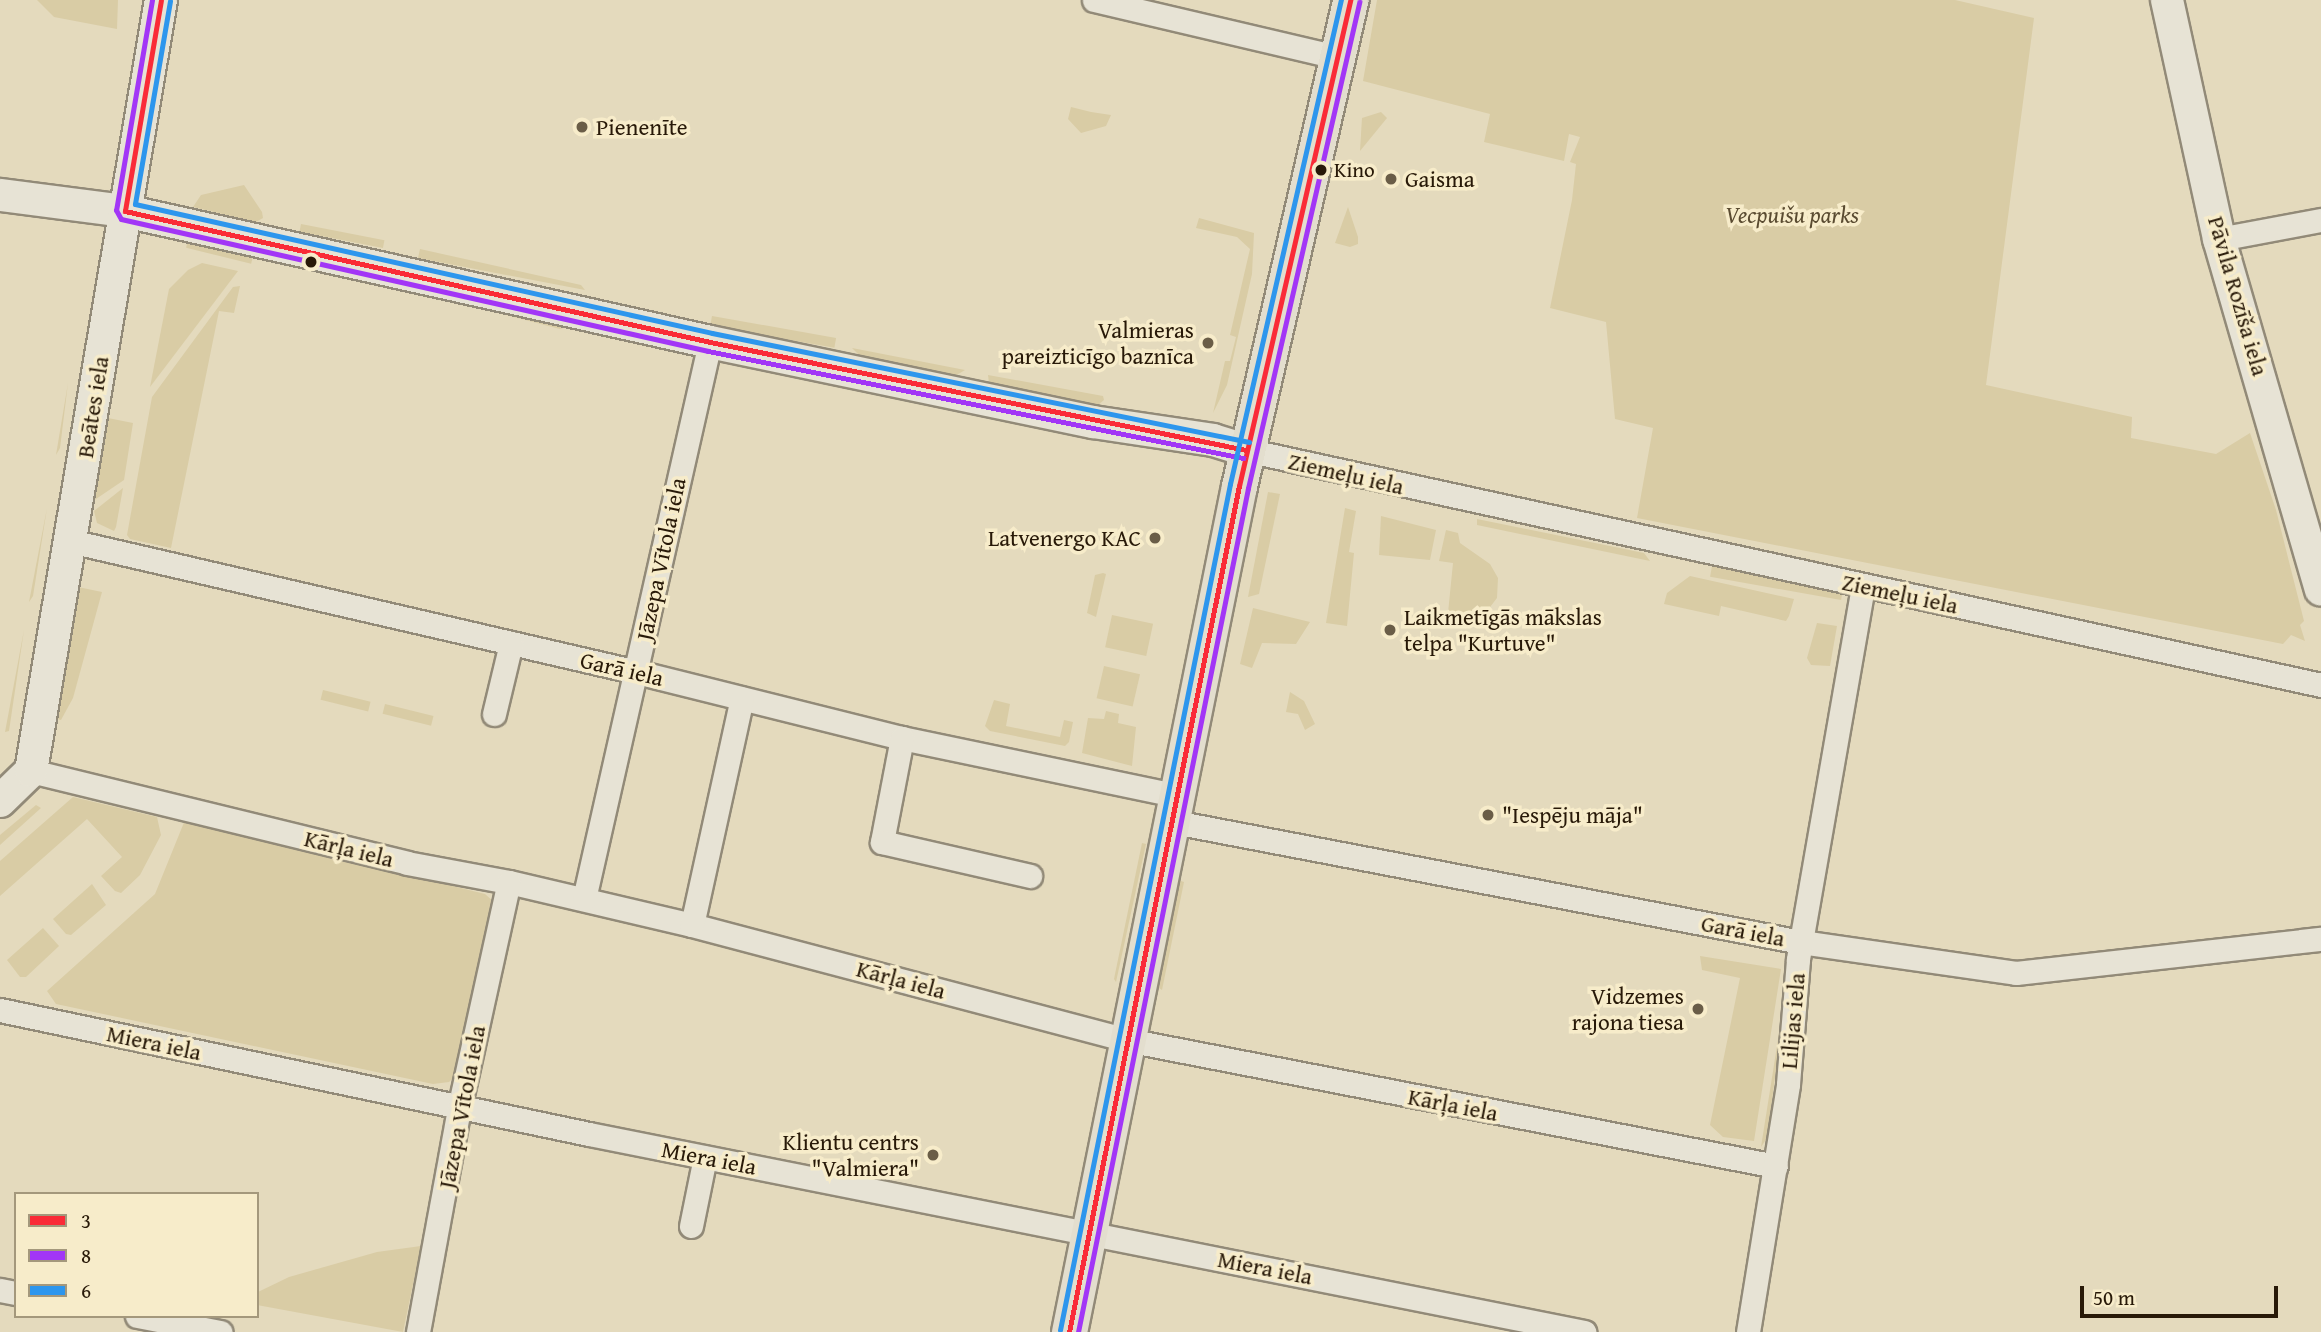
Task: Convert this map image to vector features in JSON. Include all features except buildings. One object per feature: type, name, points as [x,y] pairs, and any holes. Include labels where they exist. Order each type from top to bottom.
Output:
[{"type":"main road","points":[[1069,1332],[1172,808],[1246,450],[1350,0]]},
{"type":"street","name":"Beātes iela","points":[[31,771],[161,0]]},
{"type":"street","points":[[1094,0],[1337,57]]},
{"type":"street","name":"Pāvila Rozīša iela","points":[[2167,0],[2221,245],[2321,589]]},
{"type":"street","name":"Ziemeļu iela","points":[[0,195],[125,211],[709,342],[1093,422],[1213,440],[1246,450],[2321,685]]},
{"type":"street","points":[[2221,245],[2321,220]]},
{"type":"street","name":"Jāzepa Vītola iela","points":[[584,899],[709,342]]},
{"type":"street","name":"Garā iela","points":[[70,541],[637,672],[1172,808],[1801,942],[2017,973],[2321,939]]},
{"type":"street","name":"Lilijas iela","points":[[1748,1332],[1776,1166],[1801,942],[1866,587]]},
{"type":"street","points":[[494,713],[511,643]]},
{"type":"street","points":[[692,925],[741,698]]},
{"type":"street","points":[[902,738],[882,842],[1030,876]]},
{"type":"street","points":[[0,801],[31,771]]},
{"type":"street","name":"Kārļa iela","points":[[31,771],[407,863],[509,881],[692,925],[1127,1040],[1776,1166]]},
{"type":"street","name":"Jāzepa Vītola iela","points":[[418,1332],[460,1104],[509,881]]},
{"type":"street","name":"Miera iela","points":[[0,1010],[705,1157],[1584,1332]]},
{"type":"street","points":[[691,1226],[705,1157]]},
{"type":"street","points":[[147,1318],[220,1332]]},
{"type":"green space","points":[[37,0],[118,0],[117,29],[54,17]]},
{"type":"green space","name":"Vecpuišu parks","points":[[1377,0],[1955,0],[2034,18],[1986,385],[2132,417],[2131,438],[2216,454],[2250,433],[2276,510],[2304,621],[2300,625],[2305,641],[2291,635],[2283,644],[1637,518],[1653,428],[1615,419],[1606,322],[1550,308],[1572,200],[1576,164],[1570,162],[1580,137],[1569,134],[1564,161],[1484,142],[1490,114],[1363,81]]},
{"type":"green space","points":[[1071,107],[1111,115],[1106,126],[1081,133],[1068,119]]},
{"type":"green space","points":[[1381,112],[1387,118],[1360,151],[1362,118]]},
{"type":"green space","points":[[244,185],[262,212],[263,218],[256,222],[193,207],[201,195]]},
{"type":"green space","points":[[1348,207],[1358,237],[1358,244],[1350,247],[1335,243]]},
{"type":"green space","points":[[1199,218],[1254,233],[1252,274],[1227,385],[1213,413],[1225,361],[1230,361],[1236,337],[1230,335],[1250,249],[1237,237],[1196,228]]},
{"type":"green space","points":[[301,224],[384,240],[383,248],[299,232]]},
{"type":"green space","points":[[189,236],[254,252],[251,264],[186,248]]},
{"type":"green space","points":[[420,249],[581,285],[585,290],[418,258]]},
{"type":"green space","points":[[202,263],[238,271],[150,387],[169,289],[188,270]]},
{"type":"green space","points":[[240,286],[234,313],[219,311],[171,548],[130,539],[127,535],[152,397],[233,287]]},
{"type":"green space","points":[[483,303],[580,322],[560,329],[479,308]]},
{"type":"green space","points":[[712,316],[836,338],[834,348],[710,326]]},
{"type":"green space","points":[[852,348],[965,370],[955,376],[861,357]]},
{"type":"green space","points":[[988,375],[1103,396],[1104,400],[1098,405],[989,383]]},
{"type":"green space","points":[[68,383],[60,448],[56,455]]},
{"type":"green space","points":[[103,417],[133,423],[124,480],[93,501]]},
{"type":"green space","points":[[123,488],[114,531],[97,523],[94,511]]},
{"type":"green space","points":[[1268,492],[1280,494],[1259,594],[1248,597]]},
{"type":"green space","points":[[47,508],[33,596],[29,602]]},
{"type":"green space","points":[[1345,508],[1356,511],[1349,552],[1354,553],[1347,626],[1326,623]]},
{"type":"green space","points":[[1381,516],[1436,530],[1430,560],[1379,555]]},
{"type":"green space","points":[[1477,519],[1644,553],[1650,561],[1477,525]]},
{"type":"green space","points":[[1446,530],[1458,533],[1460,543],[1490,564],[1498,578],[1497,598],[1487,611],[1448,613],[1453,563],[1439,561]]},
{"type":"green space","points":[[1683,533],[1818,561],[1817,568],[1687,539]]},
{"type":"green space","points":[[1712,566],[1843,589],[1841,600],[1710,577]]},
{"type":"green space","points":[[1106,574],[1096,617],[1087,613],[1095,575]]},
{"type":"green space","points":[[1690,576],[1794,599],[1789,616],[1786,621],[1721,606],[1719,616],[1664,604],[1667,593]]},
{"type":"green space","points":[[78,587],[102,592],[73,698],[61,720],[51,717]]},
{"type":"green space","points":[[1253,608],[1310,622],[1296,644],[1262,643],[1252,668],[1240,664]]},
{"type":"green space","points":[[1112,615],[1153,624],[1146,656],[1105,647]]},
{"type":"green space","points":[[1817,623],[1837,626],[1830,666],[1811,665],[1807,658]]},
{"type":"green space","points":[[24,630],[9,731],[5,732]]},
{"type":"green space","points":[[1104,666],[1140,674],[1133,706],[1097,698]]},
{"type":"green space","points":[[323,690],[371,702],[368,712],[321,700]]},
{"type":"green space","points":[[1290,692],[1304,701],[1315,724],[1305,730],[1298,714],[1286,712]]},
{"type":"green space","points":[[994,700],[1010,704],[1006,726],[1060,737],[1064,720],[1073,722],[1069,742],[1065,746],[990,731],[985,726]]},
{"type":"green space","points":[[385,704],[434,716],[431,726],[383,714]]},
{"type":"green space","points":[[1106,711],[1119,714],[1118,723],[1136,727],[1132,766],[1082,753],[1088,718],[1104,719]]},
{"type":"green space","points":[[73,797],[157,817],[161,835],[140,875],[121,893],[115,891],[101,876],[122,857],[87,819],[0,896],[0,861]]},
{"type":"green space","points":[[36,805],[41,808],[0,845],[0,835]]},
{"type":"green space","points":[[185,820],[485,894],[494,902],[458,1073],[449,1082],[433,1084],[56,1004],[47,991],[155,894]]},
{"type":"green space","points":[[1142,843],[1146,844],[1116,982],[1114,979]]},
{"type":"green space","points":[[1178,880],[1184,882],[1162,990],[1159,988]]},
{"type":"green space","points":[[92,884],[106,905],[71,935],[66,934],[53,919]]},
{"type":"green space","points":[[43,928],[59,946],[26,977],[20,977],[7,960]]},
{"type":"green space","points":[[1700,956],[1781,969],[1754,1141],[1723,1137],[1710,1125],[1740,978],[1702,970]]},
{"type":"green space","points":[[1790,964],[1767,1138],[1761,1147]]},
{"type":"green space","points":[[421,1246],[403,1332],[259,1305],[259,1292],[289,1277],[377,1252]]},
{"type":"transit line","name":"8","points":[[152,0],[116,210],[121,219],[708,351],[1243,458]]},
{"type":"transit line","name":"3","points":[[161,0],[125,211],[710,342],[1246,450]]},
{"type":"transit line","name":"6","points":[[1060,1330],[1230,484],[1341,0]]},
{"type":"transit line","name":"3","points":[[1069,1332],[1239,486],[1350,0]]},
{"type":"transit line","name":"6","points":[[170,1],[135,204],[712,333],[1249,442]]},
{"type":"transit line","name":"8","points":[[1078,1332],[1248,488],[1359,2]]},
{"type":"place","name":"Pienenīte","points":[[582,127]]},
{"type":"place","name":"Kino","points":[[1321,170]]},
{"type":"place","name":"Gaisma","points":[[1391,179]]},
{"type":"place","name":"Valmieras pareizticīgo baznīca","points":[[1208,343]]},
{"type":"place","name":"Latvenergo KAC","points":[[1155,538]]},
{"type":"place","name":"Laikmetīgās mākslas telpa \"Kurtuve\"","points":[[1390,630]]},
{"type":"place","name":"\"Iespēju māja\"","points":[[1488,815]]},
{"type":"place","name":"Vidzemes rajona tiesa","points":[[1698,1009]]},
{"type":"place","name":"Klientu centrs \"Valmiera\"","points":[[933,1155]]}]
